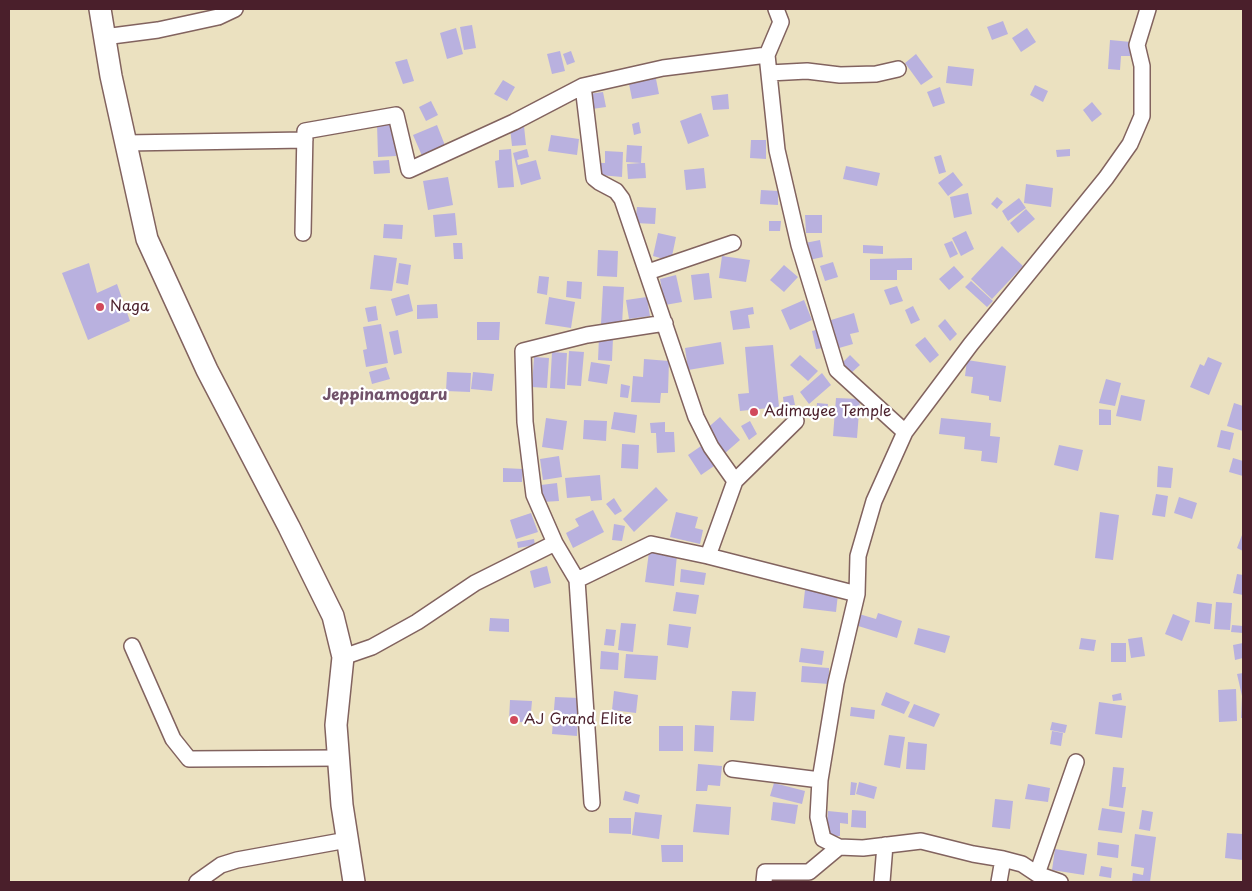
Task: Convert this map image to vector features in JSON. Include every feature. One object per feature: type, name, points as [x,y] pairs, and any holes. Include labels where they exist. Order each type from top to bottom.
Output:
[{"type":"street","points":[[100,9],[104,37],[147,239],[207,370],[333,616],[343,657],[336,725],[342,805],[354,882]]},
{"type":"street","points":[[104,37],[158,30],[218,17],[236,9]]},
{"type":"street","points":[[776,9],[781,22],[767,55],[779,160],[799,245],[837,370],[905,432]]},
{"type":"street","points":[[1060,882],[1037,874],[1022,864],[921,841],[864,848],[839,847],[823,839],[818,817],[820,780],[836,683],[857,594],[858,556],[874,501],[905,432],[971,344],[1106,178],[1130,144],[1142,116],[1142,66],[1137,45],[1145,13],[1148,9]]},
{"type":"street","points":[[303,233],[305,131],[396,115],[409,170],[514,122],[583,86],[663,68],[767,55]]},
{"type":"street","points":[[769,73],[807,71],[840,75],[876,74],[898,69]]},
{"type":"street","points":[[583,86],[594,178],[616,191],[622,199],[696,417],[711,447],[734,481]]},
{"type":"street","points":[[126,143],[305,140]]},
{"type":"street","points":[[648,272],[733,243]]},
{"type":"street","points":[[592,802],[576,580],[555,542],[534,495],[525,422],[523,351],[587,335],[665,323]]},
{"type":"street","points":[[708,556],[734,481],[796,421]]},
{"type":"street","points":[[343,657],[372,647],[417,622],[475,582],[555,542]]},
{"type":"street","points":[[576,580],[651,544],[708,556],[857,594]]},
{"type":"street","points":[[132,646],[172,739],[189,759],[338,758]]},
{"type":"street","points":[[1037,874],[1076,762]]},
{"type":"street","points":[[732,769],[820,780]]},
{"type":"street","points":[[196,882],[221,865],[237,860],[347,840]]},
{"type":"street","points":[[882,882],[885,845]]},
{"type":"street","points":[[764,882],[765,872],[808,872],[839,847]]},
{"type":"street","points":[[999,882],[1003,859]]},
{"type":"building","points":[[1003,21],[1008,34],[992,40],[987,27]]},
{"type":"building","points":[[472,25],[476,48],[464,50],[460,27]]},
{"type":"building","points":[[456,28],[463,54],[447,59],[440,33]]},
{"type":"building","points":[[1027,28],[1036,42],[1021,52],[1012,38]]},
{"type":"building","points":[[1110,40],[1131,42],[1130,56],[1121,56],[1120,70],[1108,69]]},
{"type":"building","points":[[560,51],[565,71],[552,74],[547,54]]},
{"type":"building","points":[[571,51],[575,62],[567,65],[563,54]]},
{"type":"building","points":[[916,54],[933,77],[921,85],[905,63]]},
{"type":"building","points":[[407,59],[414,81],[403,84],[395,62]]},
{"type":"building","points":[[948,66],[974,69],[972,86],[946,83]]},
{"type":"building","points":[[655,74],[659,94],[632,99],[628,79]]},
{"type":"building","points":[[503,80],[515,87],[507,101],[494,94]]},
{"type":"building","points":[[1035,85],[1048,91],[1043,102],[1030,95]]},
{"type":"building","points":[[940,87],[945,103],[933,107],[927,92]]},
{"type":"building","points":[[603,92],[606,107],[592,109],[589,94]]},
{"type":"building","points":[[728,94],[729,109],[713,110],[711,96]]},
{"type":"building","points":[[431,101],[438,115],[426,121],[419,107]]},
{"type":"building","points":[[1092,102],[1102,114],[1092,122],[1083,110]]},
{"type":"building","points":[[701,113],[709,136],[688,144],[680,121]]},
{"type":"building","points":[[639,122],[641,133],[634,135],[632,124]]},
{"type":"building","points":[[394,123],[396,156],[378,157],[377,124]]},
{"type":"building","points":[[437,125],[446,148],[423,158],[413,135]]},
{"type":"building","points":[[524,126],[526,145],[512,146],[510,128]]},
{"type":"building","points":[[551,135],[579,139],[577,155],[548,151]]},
{"type":"building","points":[[751,140],[766,140],[766,159],[750,158]]},
{"type":"building","points":[[627,145],[642,146],[641,163],[626,162]]},
{"type":"building","points":[[511,149],[514,187],[498,188],[495,161],[499,160],[499,150]]},
{"type":"building","points":[[527,149],[529,157],[517,160],[518,165],[536,160],[541,179],[521,185],[513,153]]},
{"type":"building","points":[[1070,149],[1070,156],[1057,157],[1056,150]]},
{"type":"building","points":[[605,151],[623,152],[622,177],[600,175],[601,163],[605,163]]},
{"type":"building","points":[[941,155],[946,172],[939,174],[934,157]]},
{"type":"building","points":[[389,160],[390,173],[374,174],[373,161]]},
{"type":"building","points":[[645,163],[646,178],[628,179],[627,164]]},
{"type":"building","points":[[846,166],[880,173],[877,186],[843,179]]},
{"type":"building","points":[[704,168],[706,188],[686,190],[684,170]]},
{"type":"building","points":[[953,172],[963,185],[948,196],[938,183]]},
{"type":"building","points":[[448,177],[453,205],[428,210],[423,181]]},
{"type":"building","points":[[1026,184],[1053,188],[1051,207],[1024,203]]},
{"type":"building","points":[[761,190],[778,191],[778,205],[760,204]]},
{"type":"building","points":[[968,193],[972,214],[954,218],[950,197]]},
{"type":"building","points":[[997,197],[1003,202],[997,209],[991,204]]},
{"type":"building","points":[[1019,198],[1026,208],[1008,221],[1002,211]]},
{"type":"building","points":[[637,207],[656,208],[655,224],[635,223]]},
{"type":"building","points":[[1026,209],[1035,219],[1018,233],[1010,223]]},
{"type":"building","points":[[455,213],[457,235],[435,237],[433,215]]},
{"type":"building","points":[[805,215],[822,215],[822,233],[806,233]]},
{"type":"building","points":[[769,221],[781,221],[780,231],[769,231]]},
{"type":"building","points":[[384,224],[403,225],[402,239],[383,238]]},
{"type":"building","points":[[966,231],[974,249],[961,256],[952,238]]},
{"type":"building","points":[[658,233],[676,237],[671,261],[653,256]]},
{"type":"building","points":[[820,240],[823,257],[809,260],[805,243]]},
{"type":"building","points":[[952,241],[958,254],[950,258],[944,244]]},
{"type":"building","points":[[453,243],[462,243],[463,259],[454,259]]},
{"type":"building","points":[[863,245],[883,246],[883,254],[863,253]]},
{"type":"building","points":[[1002,246],[1023,266],[992,299],[971,279]]},
{"type":"building","points":[[598,250],[618,251],[617,277],[597,276]]},
{"type":"building","points":[[374,255],[397,258],[392,291],[370,289]]},
{"type":"building","points":[[722,256],[750,260],[746,282],[719,278]]},
{"type":"building","points":[[912,258],[912,270],[897,270],[897,280],[870,280],[870,259]]},
{"type":"building","points":[[833,262],[838,277],[825,281],[820,266]]},
{"type":"building","name":"Naga","points":[[89,263],[97,293],[117,284],[130,321],[88,340],[62,273]]},
{"type":"building","points":[[399,263],[411,265],[408,285],[396,283]]},
{"type":"building","points":[[784,265],[798,277],[784,292],[770,280]]},
{"type":"building","points":[[954,266],[964,277],[949,290],[939,279]]},
{"type":"building","points":[[709,273],[712,298],[694,300],[691,275]]},
{"type":"building","points":[[676,275],[682,302],[665,305],[660,279]]},
{"type":"building","points":[[539,276],[549,277],[547,295],[537,293]]},
{"type":"building","points":[[567,281],[582,282],[581,299],[566,297]]},
{"type":"building","points":[[971,281],[993,301],[987,307],[965,287]]},
{"type":"building","points":[[603,286],[624,287],[622,325],[601,324]]},
{"type":"building","points":[[897,286],[903,301],[890,305],[884,290]]},
{"type":"building","points":[[409,294],[413,311],[396,316],[391,299]]},
{"type":"building","points":[[549,297],[575,302],[571,328],[545,324]]},
{"type":"building","points":[[647,297],[650,316],[629,319],[626,300]]},
{"type":"building","points":[[804,300],[812,320],[790,330],[781,310]]},
{"type":"building","points":[[437,304],[438,318],[417,319],[417,305]]},
{"type":"building","points":[[376,306],[378,320],[368,322],[365,308]]},
{"type":"building","points":[[913,306],[920,320],[911,324],[905,310]]},
{"type":"building","points":[[753,307],[754,314],[748,315],[750,328],[733,330],[730,311]]},
{"type":"building","points":[[854,313],[859,332],[850,334],[853,344],[839,348],[831,320]]},
{"type":"building","points":[[945,319],[957,334],[950,341],[938,326]]},
{"type":"building","points":[[477,322],[500,322],[499,340],[477,340]]},
{"type":"building","points":[[381,324],[388,363],[366,367],[363,350],[367,349],[363,327]]},
{"type":"building","points":[[820,329],[824,348],[816,349],[812,331]]},
{"type":"building","points":[[398,330],[402,353],[394,355],[389,332]]},
{"type":"building","points":[[599,337],[613,338],[612,361],[598,360]]},
{"type":"building","points":[[925,337],[939,355],[930,363],[915,345]]},
{"type":"building","points":[[721,342],[724,364],[688,370],[685,348]]},
{"type":"building","points":[[773,345],[779,407],[740,411],[738,394],[749,393],[745,347]]},
{"type":"building","points":[[569,351],[584,352],[581,386],[567,385]]},
{"type":"building","points":[[552,352],[567,353],[565,389],[550,388]]},
{"type":"building","points":[[800,355],[818,371],[808,381],[790,365]]},
{"type":"building","points":[[850,355],[860,365],[850,374],[841,364]]},
{"type":"building","points":[[534,357],[549,358],[547,388],[532,387]]},
{"type":"building","points":[[1208,357],[1222,363],[1209,395],[1190,387],[1200,364],[1204,366]]},
{"type":"building","points":[[644,359],[669,361],[668,393],[661,393],[660,403],[631,402],[633,376],[643,377]]},
{"type":"building","points":[[967,360],[1006,366],[1001,402],[989,400],[989,396],[971,393],[973,377],[965,376]]},
{"type":"building","points":[[591,362],[610,365],[607,384],[588,381]]},
{"type":"building","points":[[386,367],[390,379],[372,384],[369,372]]},
{"type":"building","points":[[447,372],[471,373],[470,392],[446,391]]},
{"type":"building","points":[[473,372],[494,374],[492,391],[471,389]]},
{"type":"building","points":[[822,373],[831,385],[809,404],[800,392]]},
{"type":"building","points":[[1106,379],[1121,383],[1115,406],[1099,403]]},
{"type":"building","points":[[621,384],[630,386],[628,398],[620,397]]},
{"type":"building","points":[[793,395],[795,405],[784,406],[783,397]]},
{"type":"building","points":[[1121,395],[1145,400],[1141,421],[1116,416]]},
{"type":"building","points":[[836,398],[860,399],[857,438],[833,436]]},
{"type":"building","points":[[817,403],[828,404],[827,415],[816,415]]},
{"type":"building","points":[[1234,403],[1243,406],[1243,431],[1227,426]]},
{"type":"building","points":[[1099,409],[1111,410],[1111,425],[1099,425]]},
{"type":"building","points":[[614,412],[637,415],[635,433],[611,429]]},
{"type":"building","points":[[720,417],[740,440],[724,454],[704,431]]},
{"type":"building","points":[[546,418],[567,421],[563,450],[542,447]]},
{"type":"building","points":[[941,418],[991,423],[990,436],[1000,437],[997,463],[981,461],[982,451],[964,449],[965,437],[939,434]]},
{"type":"building","points":[[584,420],[607,421],[606,441],[583,439]]},
{"type":"building","points":[[750,421],[757,434],[749,440],[741,426]]},
{"type":"building","points":[[665,422],[665,432],[674,432],[675,452],[657,453],[656,433],[651,433],[650,423]]},
{"type":"building","points":[[1221,430],[1234,433],[1230,450],[1217,447]]},
{"type":"building","points":[[622,444],[639,445],[638,469],[621,468]]},
{"type":"building","points":[[704,444],[717,464],[701,475],[688,455]]},
{"type":"building","points":[[1059,445],[1083,450],[1078,471],[1054,465]]},
{"type":"building","points":[[559,456],[562,477],[543,480],[540,459]]},
{"type":"building","points":[[1233,458],[1243,461],[1243,476],[1229,472]]},
{"type":"building","points":[[1158,466],[1173,468],[1171,488],[1157,487]]},
{"type":"building","points":[[503,468],[523,469],[522,482],[503,482]]},
{"type":"building","points":[[600,475],[602,500],[591,501],[590,496],[567,498],[565,478]]},
{"type":"building","points":[[557,483],[559,501],[542,502],[541,485]]},
{"type":"building","points":[[656,487],[668,500],[634,532],[623,519]]},
{"type":"building","points":[[1156,494],[1168,496],[1165,517],[1152,515]]},
{"type":"building","points":[[1179,497],[1197,503],[1192,519],[1174,513]]},
{"type":"building","points":[[614,498],[622,511],[615,515],[606,504]]},
{"type":"building","points":[[593,510],[604,532],[573,548],[566,533],[579,526],[575,519]]},
{"type":"building","points":[[676,512],[698,517],[695,528],[703,530],[700,544],[670,537]]},
{"type":"building","points":[[1100,512],[1119,515],[1113,560],[1095,558]]},
{"type":"building","points":[[531,513],[538,532],[516,539],[510,520]]},
{"type":"building","points":[[614,524],[625,526],[622,541],[612,540]]},
{"type":"building","points":[[1243,536],[1243,551],[1237,548]]},
{"type":"building","points":[[534,539],[535,545],[518,548],[517,542]]},
{"type":"building","points":[[649,552],[677,555],[674,586],[645,582]]},
{"type":"building","points":[[547,566],[551,583],[534,588],[530,571]]},
{"type":"building","points":[[681,569],[706,573],[704,585],[680,582]]},
{"type":"building","points":[[1237,574],[1243,575],[1243,595],[1233,593]]},
{"type":"building","points":[[805,590],[838,594],[836,612],[803,608]]},
{"type":"building","points":[[676,592],[699,595],[696,614],[673,611]]},
{"type":"building","points":[[1197,602],[1212,604],[1210,624],[1195,622]]},
{"type":"building","points":[[1216,602],[1232,603],[1230,630],[1214,629]]},
{"type":"building","points":[[878,613],[902,621],[897,638],[855,625],[859,614],[876,619]]},
{"type":"building","points":[[1173,614],[1190,621],[1182,641],[1165,634]]},
{"type":"building","points":[[490,618],[509,619],[509,632],[489,631]]},
{"type":"building","points":[[621,623],[636,624],[633,652],[618,650]]},
{"type":"building","points":[[669,624],[691,627],[688,648],[667,645]]},
{"type":"building","points":[[1232,625],[1243,626],[1243,633],[1231,632]]},
{"type":"building","points":[[918,628],[950,636],[945,653],[914,644]]},
{"type":"building","points":[[606,629],[616,630],[614,646],[604,645]]},
{"type":"building","points":[[1142,637],[1145,656],[1131,658],[1128,639]]},
{"type":"building","points":[[1081,638],[1096,640],[1094,651],[1079,649]]},
{"type":"building","points":[[1111,643],[1126,643],[1126,662],[1111,662]]},
{"type":"building","points":[[1243,643],[1243,658],[1235,660],[1233,645]]},
{"type":"building","points":[[801,648],[824,651],[822,665],[799,662]]},
{"type":"building","points":[[601,651],[619,653],[618,670],[600,669]]},
{"type":"building","points":[[626,654],[658,656],[656,680],[624,678]]},
{"type":"building","points":[[802,666],[829,668],[829,684],[801,682]]},
{"type":"building","points":[[1243,673],[1243,718],[1241,718],[1242,696],[1237,674]]},
{"type":"building","points":[[1236,689],[1237,721],[1219,722],[1218,690]]},
{"type":"building","points":[[614,691],[638,695],[636,713],[612,710]]},
{"type":"building","points":[[732,691],[756,692],[754,721],[730,720]]},
{"type":"building","points":[[886,692],[910,702],[904,714],[881,705]]},
{"type":"building","points":[[1121,693],[1122,700],[1113,701],[1112,695]]},
{"type":"building","points":[[555,697],[579,698],[577,736],[552,734]]},
{"type":"building","points":[[510,700],[532,701],[530,723],[509,721]]},
{"type":"building","points":[[1099,702],[1126,706],[1122,738],[1095,734]]},
{"type":"building","points":[[914,704],[940,714],[934,727],[908,717]]},
{"type":"building","points":[[851,707],[875,710],[874,719],[850,716]]},
{"type":"building","points":[[1052,722],[1067,725],[1065,733],[1050,730]]},
{"type":"building","points":[[695,725],[714,726],[713,752],[694,751]]},
{"type":"building","points":[[659,726],[683,726],[683,751],[659,751]]},
{"type":"building","points":[[1052,731],[1063,733],[1061,746],[1050,744]]},
{"type":"building","points":[[889,735],[905,737],[900,768],[884,765]]},
{"type":"building","points":[[908,742],[927,744],[925,770],[906,769]]},
{"type":"building","points":[[698,764],[722,766],[720,786],[708,785],[707,791],[696,791]]},
{"type":"building","points":[[1113,767],[1124,768],[1122,787],[1126,787],[1123,808],[1109,806]]},
{"type":"building","points":[[851,782],[857,783],[855,795],[850,795]]},
{"type":"building","points":[[859,782],[877,787],[874,799],[856,794]]},
{"type":"building","points":[[774,783],[805,791],[802,804],[770,796]]},
{"type":"building","points":[[1028,784],[1050,788],[1048,802],[1025,799]]},
{"type":"building","points":[[625,791],[640,795],[638,804],[623,800]]},
{"type":"building","points":[[995,799],[1013,801],[1010,829],[992,827]]},
{"type":"building","points":[[773,802],[798,805],[795,824],[771,820]]},
{"type":"building","points":[[696,804],[731,807],[729,835],[693,832]]},
{"type":"building","points":[[1102,808],[1125,812],[1122,833],[1098,830]]},
{"type":"building","points":[[852,810],[866,811],[866,828],[851,827]]},
{"type":"building","points":[[1142,810],[1153,812],[1150,831],[1139,829]]},
{"type":"building","points":[[828,811],[848,813],[848,824],[840,823],[840,836],[826,836]]},
{"type":"building","points":[[635,812],[662,815],[659,839],[632,835]]},
{"type":"building","points":[[609,818],[631,818],[631,834],[609,833]]},
{"type":"building","points":[[1227,833],[1243,834],[1243,860],[1225,858]]},
{"type":"building","points":[[1135,834],[1156,837],[1150,882],[1132,882],[1133,873],[1143,875],[1144,868],[1131,866]]},
{"type":"building","points":[[1098,842],[1119,845],[1118,858],[1097,855]]},
{"type":"building","points":[[661,845],[683,845],[683,862],[662,862]]},
{"type":"building","points":[[1055,849],[1087,854],[1084,875],[1052,870]]},
{"type":"building","points":[[1101,866],[1112,868],[1111,878],[1099,876]]},
{"type":"place","name":"Naga","points":[[100,307]]},
{"type":"place","name":"Adimayee Temple","points":[[754,412]]},
{"type":"place","name":"AJ Grand Elite","points":[[514,720]]},
{"type":"district","name":"Jeppinamogaru","points":[[385,396]]}]
